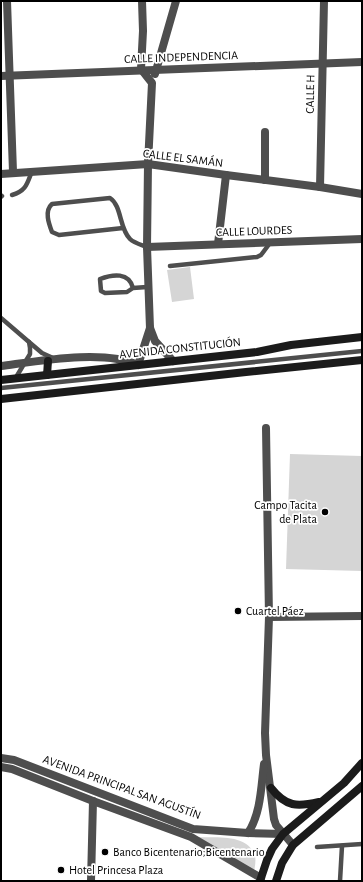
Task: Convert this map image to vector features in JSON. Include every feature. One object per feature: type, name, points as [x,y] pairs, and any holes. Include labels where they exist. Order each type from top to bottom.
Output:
[{"type":"street","points":[[7,1],[13,172]]},
{"type":"street","points":[[142,1],[143,31],[141,69],[152,83]]},
{"type":"street","points":[[173,361],[155,341],[150,328],[147,287],[147,247],[148,164],[152,83],[176,1]]},
{"type":"street","name":"CALLE H","points":[[320,187],[324,1]]},
{"type":"street","name":"CALLE INDEPENDENCIA","points":[[1,76],[141,69],[156,70],[322,65],[362,62]]},
{"type":"street","points":[[265,132],[265,180]]},
{"type":"street","name":"CALLE EL SAMÁN","points":[[1,174],[148,164],[362,194]]},
{"type":"street","points":[[218,244],[226,175]]},
{"type":"street","name":"CALLE LOURDES","points":[[147,247],[362,239]]},
{"type":"street","points":[[1,366],[96,357],[124,360],[138,365],[150,328]]},
{"type":"street","name":"AVENIDA CONSTITUCIÓN","points":[[1,380],[257,352],[291,344],[362,337]]},
{"type":"street","points":[[1,399],[238,372],[362,360]]},
{"type":"street","points":[[48,361],[48,376]]},
{"type":"street","points":[[266,428],[269,617],[265,733],[266,755],[274,819],[276,825],[293,845]]},
{"type":"street","points":[[269,617],[362,616]]},
{"type":"street","points":[[248,833],[257,815],[266,755]]},
{"type":"street","name":"AVENIDA PRINCIPAL SAN AGUSTÍN","points":[[1,758],[14,760],[194,828],[248,833],[283,834]]},
{"type":"street","points":[[261,880],[272,849],[283,834],[344,783],[362,763]]},
{"type":"street","name":"AVENIDA PRINCIPAL SAN AGUSTÍN","points":[[1,767],[12,768],[93,801],[191,837],[261,880]]},
{"type":"street","points":[[48,783],[51,774]]},
{"type":"street","points":[[276,881],[282,863],[293,845],[362,786]]},
{"type":"street","points":[[271,788],[276,795],[290,805],[302,806],[322,802]]},
{"type":"street","points":[[91,881],[93,801]]},
{"type":"street","points":[[191,837],[194,828]]},
{"type":"lane","points":[[12,195],[20,192],[26,187],[32,171]]},
{"type":"lane","points":[[123,228],[59,235],[52,232],[48,223],[48,212],[52,204],[110,198],[116,204],[123,228],[130,240],[147,247]]},
{"type":"lane","points":[[170,266],[257,257],[270,242]]},
{"type":"lane","points":[[133,288],[131,280],[121,275],[105,277],[100,280],[101,291],[105,292],[127,292],[133,288],[147,287]]},
{"type":"lane","points":[[1,318],[42,353],[57,360]]},
{"type":"lane","points":[[15,379],[30,354],[29,342]]},
{"type":"lane","points":[[1,388],[362,351]]},
{"type":"lane","points":[[317,848],[362,844]]},
{"type":"lane","points":[[340,881],[342,846]]},
{"type":"shaded area","points":[[190,267],[194,299],[172,302],[167,270]]},
{"type":"shaded area","name":"Campo Tacita de Plata","points":[[290,454],[362,456],[362,571],[286,569]]},
{"type":"shaded area","points":[[198,837],[230,838],[246,843],[255,856],[254,872]]},
{"type":"place","name":"Campo Tacita de Plata","points":[[325,512]]},
{"type":"place","name":"Cuartel Páez","points":[[238,611]]},
{"type":"place","name":"Banco Bicentenario;Bicentenario","points":[[105,852]]},
{"type":"place","name":"Hotel Princesa Plaza","points":[[61,870]]}]
